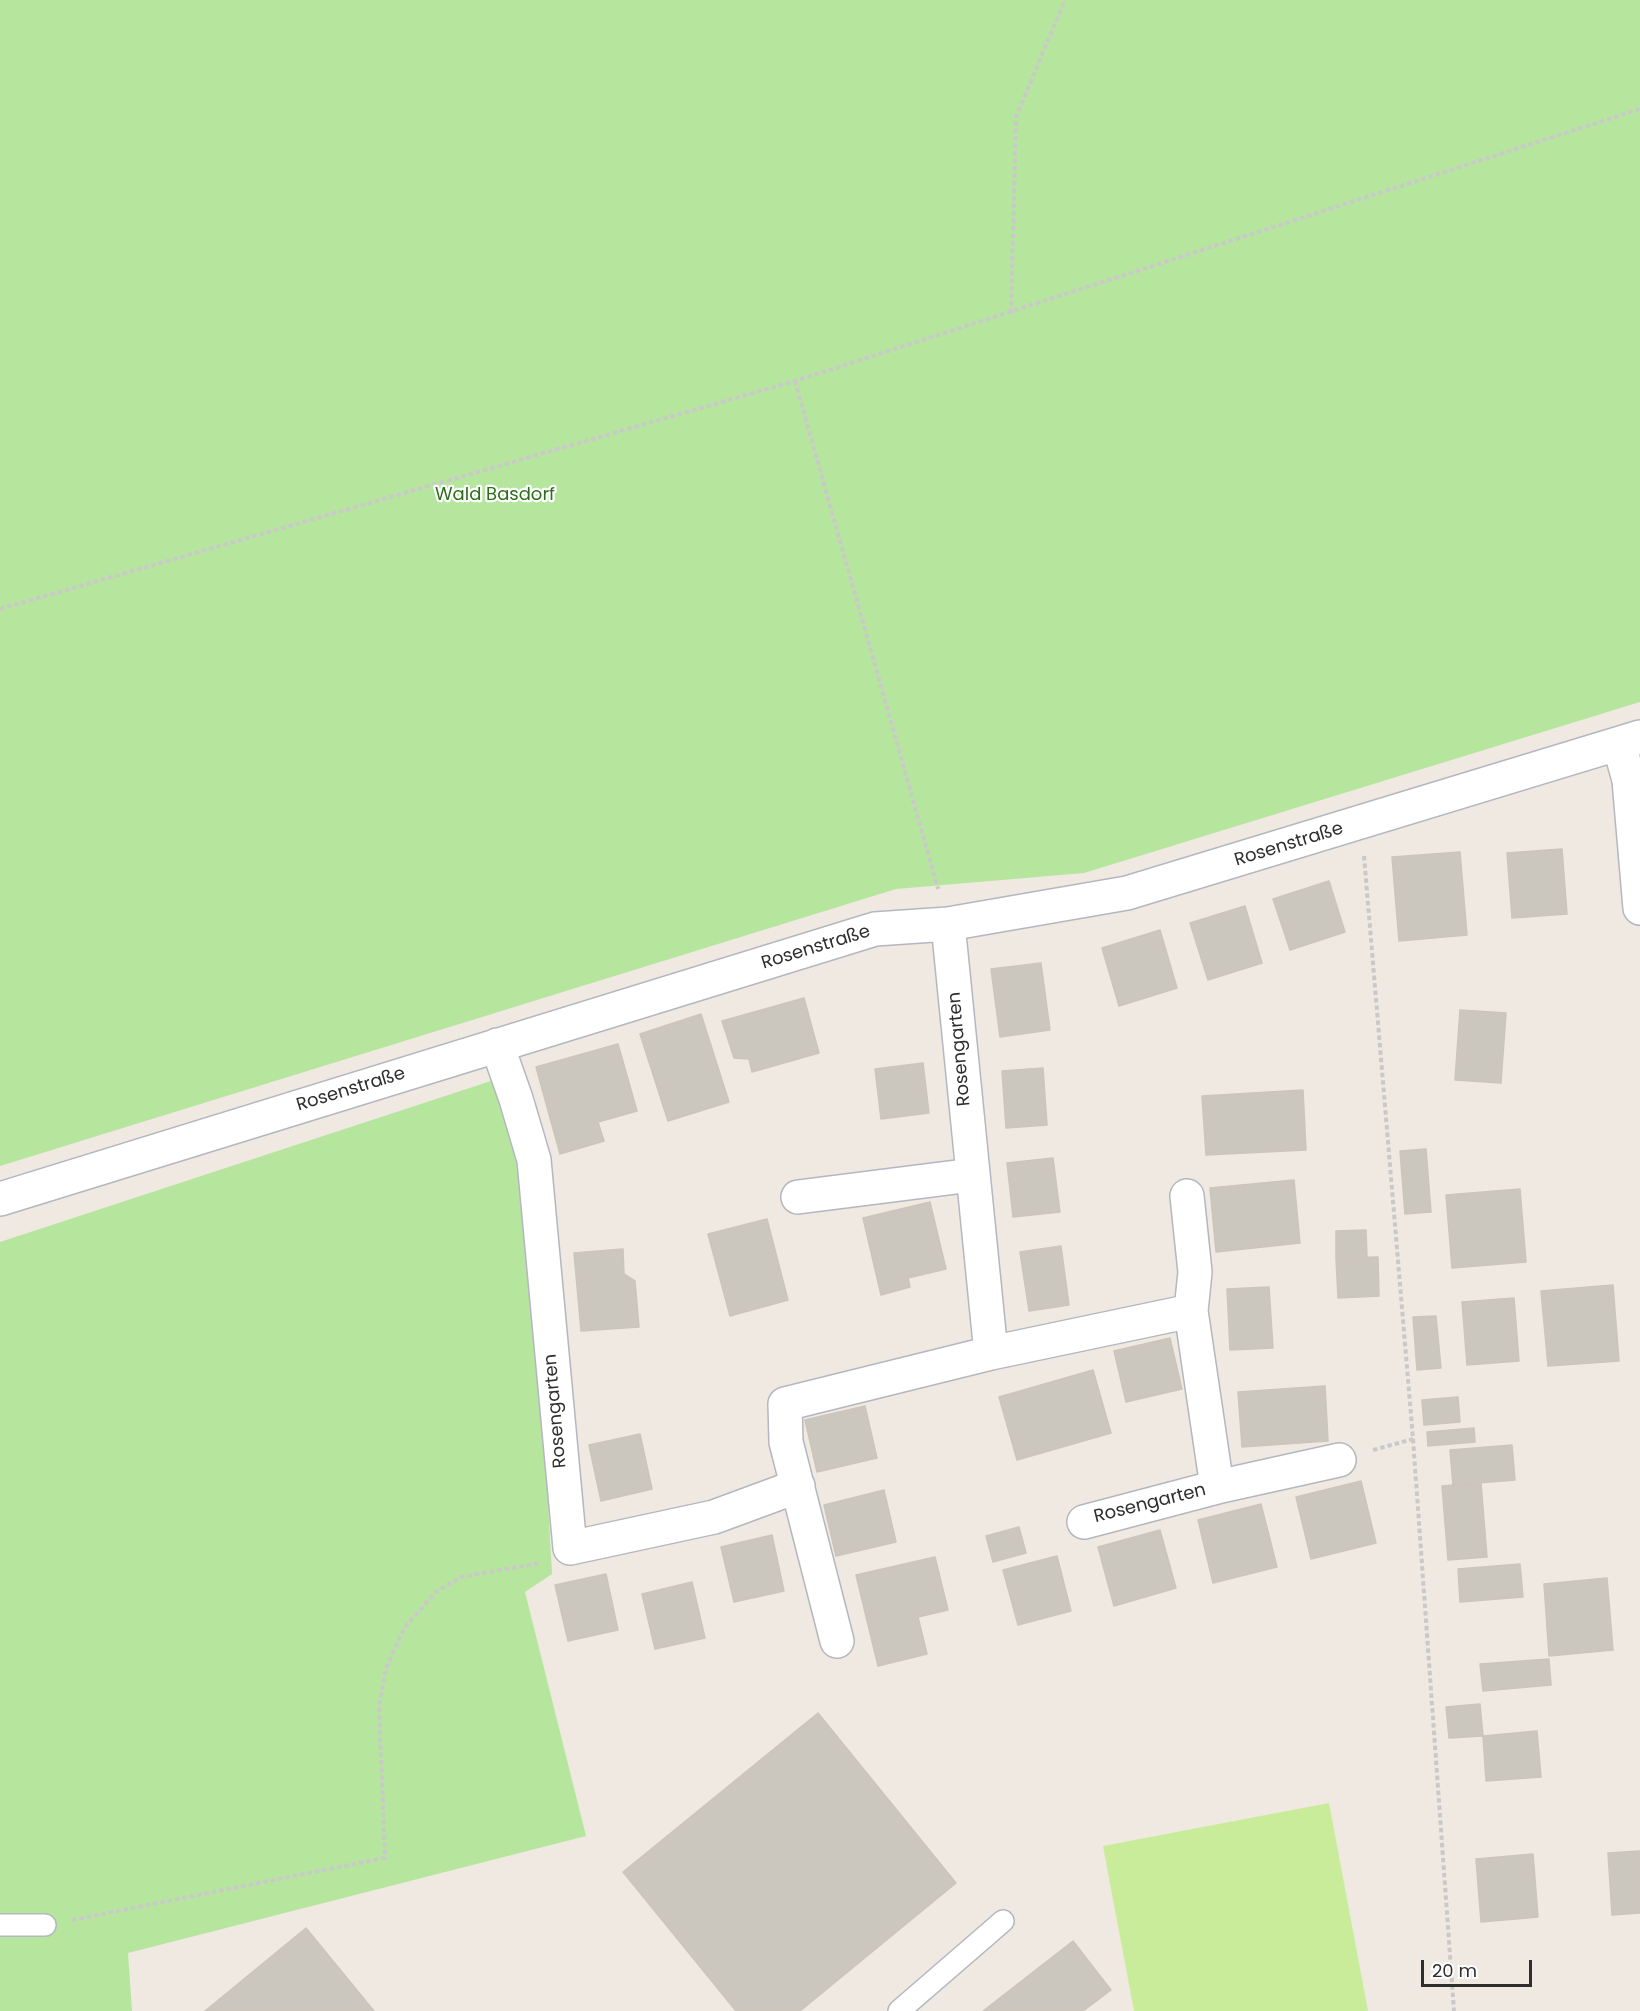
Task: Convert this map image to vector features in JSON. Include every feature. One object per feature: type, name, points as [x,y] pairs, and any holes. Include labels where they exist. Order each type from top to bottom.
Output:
[{"type":"street","name":"Rosenstraße","points":[[0,1198],[875,929],[948,924],[1127,893],[1629,740]]},
{"type":"street","points":[[1629,740],[1629,780],[1640,908]]},
{"type":"street","name":"Rosengarten","points":[[948,924],[991,1353]]},
{"type":"street","name":"Rosengarten","points":[[497,1045],[534,1160],[570,1548]]},
{"type":"street","points":[[798,1197],[972,1175]]},
{"type":"street","name":"Rosengarten","points":[[1187,1196],[1195,1272],[1191,1311],[1217,1487]]},
{"type":"street","points":[[837,1641],[786,1442],[785,1404],[991,1353],[1191,1311]]},
{"type":"street","name":"Rosengarten","points":[[1084,1521],[1217,1487],[1339,1460]]},
{"type":"street","points":[[570,1548],[714,1518],[798,1486]]},
{"type":"lane","points":[[899,2011],[1003,1922]]},
{"type":"lane","points":[[0,1925],[45,1925]]},
{"type":"path","points":[[1011,313],[1016,117],[1065,0]]},
{"type":"path","points":[[0,609],[795,381],[1640,109]]},
{"type":"path","points":[[795,381],[948,924]]},
{"type":"path","points":[[1362,822],[1413,1439],[1454,2011]]},
{"type":"path","points":[[1339,1460],[1413,1439]]},
{"type":"path","points":[[45,1925],[386,1858],[378,1706],[386,1668],[405,1626],[436,1592],[461,1577],[556,1561],[570,1548]]},
{"type":"green space","name":"Wald Basdorf","points":[[0,0],[1640,0],[1640,702],[1084,873],[896,889],[0,1166]]},
{"type":"green space","points":[[494,1080],[532,1220],[552,1574],[525,1592],[586,1836],[128,1953],[132,2011],[0,2011],[0,1242]]},
{"type":"green space","points":[[1329,1803],[1368,2011],[1134,2011],[1103,1846]]},
{"type":"building","points":[[1562,849],[1567,914],[1512,918],[1507,853]]},
{"type":"building","points":[[1460,852],[1467,935],[1399,941],[1392,857]]},
{"type":"building","points":[[1329,881],[1345,932],[1290,950],[1273,899]]},
{"type":"building","points":[[1245,906],[1262,963],[1208,980],[1190,923]]},
{"type":"building","points":[[1160,930],[1177,988],[1119,1006],[1102,948]]},
{"type":"building","points":[[1041,963],[1050,1030],[1000,1037],[991,969]]},
{"type":"building","points":[[804,998],[819,1053],[752,1072],[749,1059],[734,1058],[722,1021]]},
{"type":"building","points":[[1460,1010],[1506,1013],[1501,1083],[1455,1080]]},
{"type":"building","points":[[701,1014],[729,1102],[668,1121],[640,1034]]},
{"type":"building","points":[[618,1044],[637,1111],[598,1122],[604,1141],[560,1154],[536,1067]]},
{"type":"building","points":[[923,1063],[929,1113],[881,1119],[875,1069]]},
{"type":"building","points":[[1043,1068],[1047,1125],[1006,1128],[1002,1071]]},
{"type":"building","points":[[1303,1090],[1306,1150],[1206,1155],[1202,1096]]},
{"type":"building","points":[[1426,1149],[1431,1212],[1405,1214],[1400,1151]]},
{"type":"building","points":[[1053,1158],[1060,1212],[1013,1217],[1007,1163]]},
{"type":"building","points":[[1294,1180],[1300,1243],[1216,1252],[1210,1188]]},
{"type":"building","points":[[1520,1189],[1526,1262],[1452,1268],[1446,1195]]},
{"type":"building","points":[[930,1202],[946,1269],[908,1278],[910,1287],[881,1295],[863,1218]]},
{"type":"building","points":[[767,1219],[788,1300],[730,1316],[708,1234]]},
{"type":"building","points":[[1366,1230],[1367,1258],[1336,1258],[1336,1231]]},
{"type":"building","points":[[1061,1246],[1069,1305],[1029,1311],[1020,1252]]},
{"type":"building","points":[[623,1249],[624,1274],[635,1281],[639,1327],[581,1331],[574,1253]]},
{"type":"building","points":[[1378,1257],[1379,1296],[1338,1298],[1336,1258]]},
{"type":"building","points":[[1613,1285],[1619,1361],[1548,1366],[1541,1291]]},
{"type":"building","points":[[1269,1287],[1273,1348],[1230,1350],[1227,1289]]},
{"type":"building","points":[[1514,1298],[1519,1361],[1467,1365],[1462,1302]]},
{"type":"building","points":[[1436,1316],[1441,1368],[1417,1370],[1413,1317]]},
{"type":"building","points":[[1170,1338],[1182,1389],[1126,1402],[1114,1351]]},
{"type":"building","points":[[1093,1370],[1111,1433],[1017,1460],[999,1397]]},
{"type":"building","points":[[1325,1386],[1328,1441],[1242,1447],[1238,1392]]},
{"type":"building","points":[[1458,1397],[1460,1422],[1424,1425],[1422,1400]]},
{"type":"building","points":[[865,1406],[877,1458],[817,1472],[805,1420]]},
{"type":"building","points":[[1474,1428],[1475,1442],[1428,1446],[1427,1432]]},
{"type":"building","points":[[640,1434],[652,1489],[601,1501],[589,1445]]},
{"type":"building","points":[[1512,1445],[1515,1480],[1453,1485],[1450,1450]]},
{"type":"building","points":[[1361,1481],[1376,1543],[1311,1559],[1296,1497]]},
{"type":"building","points":[[1481,1483],[1487,1557],[1448,1560],[1442,1486]]},
{"type":"building","points":[[884,1490],[896,1542],[836,1556],[824,1505]]},
{"type":"building","points":[[1261,1504],[1277,1567],[1213,1583],[1198,1520]]},
{"type":"building","points":[[1019,1527],[1026,1553],[993,1562],[986,1536]]},
{"type":"building","points":[[1160,1530],[1176,1588],[1114,1606],[1098,1547]]},
{"type":"building","points":[[772,1535],[784,1591],[734,1602],[721,1547]]},
{"type":"building","points":[[1057,1556],[1071,1611],[1018,1625],[1003,1570]]},
{"type":"building","points":[[935,1557],[948,1610],[918,1617],[927,1654],[878,1666],[856,1575]]},
{"type":"building","points":[[1520,1564],[1523,1597],[1460,1602],[1458,1569]]},
{"type":"building","points":[[606,1574],[618,1630],[568,1641],[555,1585]]},
{"type":"building","points":[[1607,1578],[1613,1650],[1549,1656],[1544,1584]]},
{"type":"building","points":[[692,1582],[705,1638],[655,1649],[642,1594]]},
{"type":"building","points":[[1549,1659],[1551,1685],[1483,1691],[1480,1664]]},
{"type":"building","points":[[1480,1704],[1483,1736],[1449,1738],[1446,1707]]},
{"type":"building","points":[[818,1713],[956,1883],[800,2011],[736,2011],[623,1872]]},
{"type":"building","points":[[1537,1731],[1541,1777],[1486,1781],[1483,1736]]},
{"type":"building","points":[[1640,1851],[1640,1913],[1612,1915],[1608,1853]]},
{"type":"building","points":[[1533,1854],[1538,1917],[1481,1922],[1476,1859]]},
{"type":"building","points":[[306,1928],[374,2011],[205,2011]]},
{"type":"building","points":[[1073,1941],[1111,1990],[1083,2011],[983,2011]]}]
